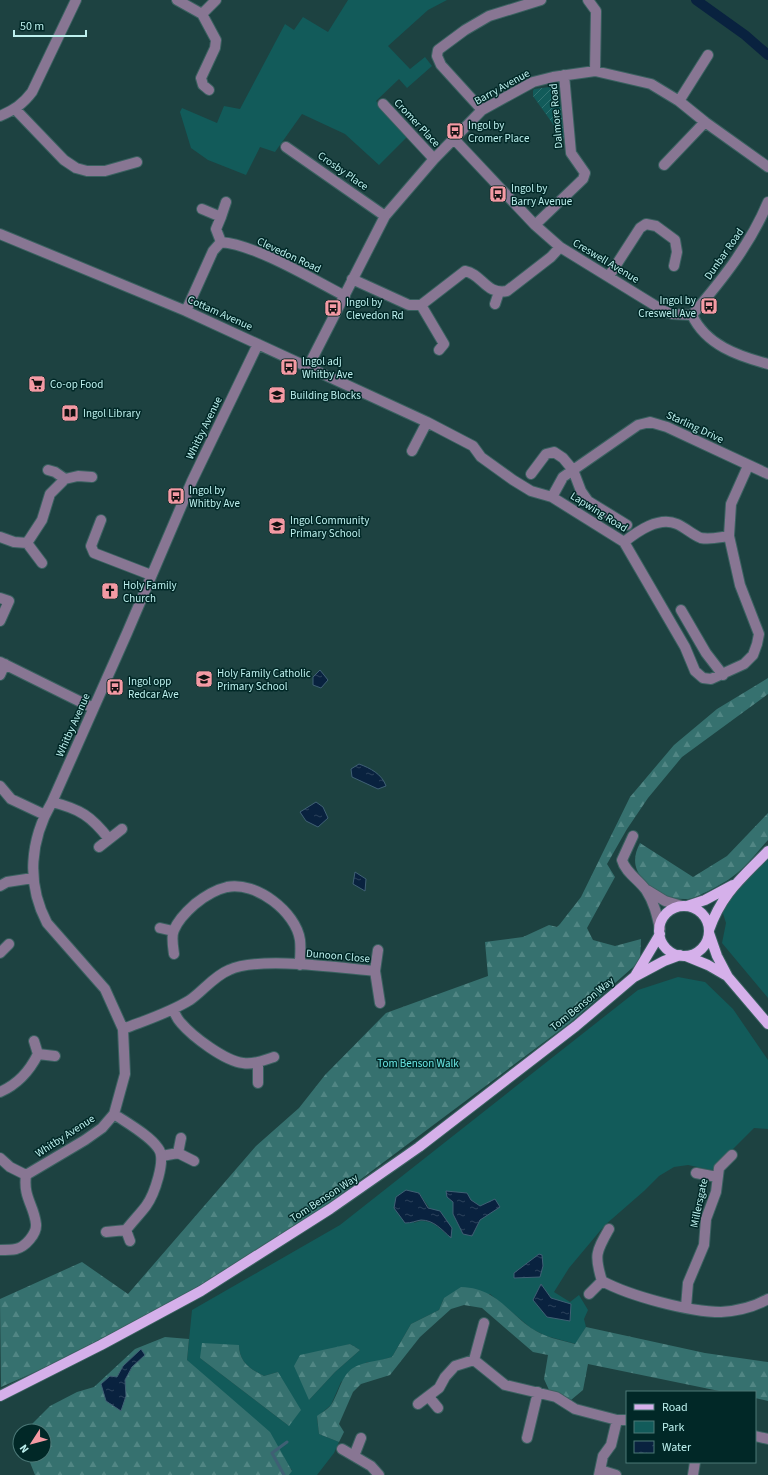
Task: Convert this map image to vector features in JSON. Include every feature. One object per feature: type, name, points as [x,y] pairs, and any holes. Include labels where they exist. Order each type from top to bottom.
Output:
[{"type":"main road","points":[[682,955],[692,954],[704,946],[720,906],[734,884],[768,851]]},
{"type":"main road","points":[[728,977],[708,965],[667,948],[660,932],[661,922],[669,911],[705,900],[734,884]]},
{"type":"main road","points":[[684,906],[694,907],[705,916],[717,956],[728,977],[768,1024]]},
{"type":"main road","name":"Tom Benson Way","points":[[634,977],[660,932]]},
{"type":"main road","name":"Tom Benson Way","points":[[2,1396],[94,1349],[201,1291],[330,1209],[425,1143],[576,1026],[634,977],[664,961],[682,955]]},
{"type":"street","points":[[0,116],[15,109],[25,102],[32,92],[76,0]]},
{"type":"street","points":[[177,0],[202,14],[216,40],[215,48],[200,78],[209,90]]},
{"type":"street","points":[[202,14],[216,0]]},
{"type":"street","points":[[482,110],[441,65],[437,56],[438,50],[465,30],[489,16],[541,0]]},
{"type":"street","points":[[588,0],[596,10],[595,71]]},
{"type":"street","points":[[679,101],[708,55]]},
{"type":"street","name":"Barry Avenue","points":[[308,367],[385,216],[434,159],[482,110],[533,82],[564,75],[595,71],[652,84],[679,101],[705,122],[768,166]]},
{"type":"street","name":"Dalmore Road","points":[[535,225],[583,179],[585,173],[572,153],[564,75]]},
{"type":"street","name":"Cromer Place","points":[[383,104],[434,159]]},
{"type":"street","points":[[15,109],[64,160],[76,168],[87,171],[105,171],[137,162]]},
{"type":"street","points":[[663,164],[705,122]]},
{"type":"street","name":"Creswell Avenue","points":[[454,139],[535,225],[560,247],[664,311],[672,314],[692,315]]},
{"type":"street","name":"Crosby Place","points":[[286,146],[385,216]]},
{"type":"street","points":[[186,311],[213,251],[221,242],[216,229],[226,202]]},
{"type":"street","name":"Dunbar Road","points":[[692,315],[722,280],[751,239],[768,202]]},
{"type":"street","points":[[202,209],[221,217]]},
{"type":"street","points":[[609,276],[640,228],[646,224],[656,226],[675,240],[677,252],[674,266]]},
{"type":"street","name":"Cottam Avenue","points":[[0,234],[186,311],[427,422],[473,446]]},
{"type":"street","name":"Clevedon Road","points":[[221,242],[233,243],[275,260],[345,296]]},
{"type":"street","points":[[352,279],[409,305],[421,305],[465,271],[492,289],[500,292],[507,291],[551,258],[560,247]]},
{"type":"street","points":[[495,304],[500,292]]},
{"type":"street","points":[[421,305],[444,344],[439,350]]},
{"type":"street","points":[[692,315],[700,329],[716,343],[728,350],[768,364]]},
{"type":"street","name":"Whitby Avenue","points":[[26,1176],[102,1128],[114,1114],[125,1074],[123,1029],[105,989],[47,923],[35,895],[33,878],[34,850],[45,815],[127,633],[192,481],[258,344]]},
{"type":"street","points":[[412,451],[427,422]]},
{"type":"street","name":"Starling Drive","points":[[552,497],[562,477],[638,425],[650,422],[667,427],[768,474]]},
{"type":"street","name":"Lapwing Road","points":[[473,446],[481,457],[512,480],[531,491],[552,497],[624,542],[685,647],[695,671],[703,678],[711,679],[723,675],[744,664],[753,655],[759,634],[740,585],[729,536],[731,504],[748,466]]},
{"type":"street","points":[[531,474],[541,459],[549,452],[554,452],[563,458],[573,470],[581,491],[588,501],[627,525]]},
{"type":"street","points":[[48,470],[65,479]]},
{"type":"street","points":[[27,543],[42,520],[50,494],[65,479],[78,476],[92,477]]},
{"type":"street","points":[[101,520],[91,546],[94,553],[151,575]]},
{"type":"street","points":[[624,542],[649,525],[667,521],[677,524],[700,538],[711,539],[729,536]]},
{"type":"street","points":[[0,537],[14,542],[27,543],[42,563]]},
{"type":"street","points":[[0,598],[9,601],[0,621]]},
{"type":"street","points":[[681,610],[706,653],[723,675]]},
{"type":"street","points":[[0,675],[3,663],[93,708]]},
{"type":"street","points":[[0,786],[10,799],[45,815]]},
{"type":"street","points":[[52,802],[81,811],[95,822],[109,839]]},
{"type":"street","points":[[99,847],[122,829]]},
{"type":"street","points":[[633,836],[622,860],[626,868],[646,889],[665,901],[684,906]]},
{"type":"street","points":[[0,886],[7,882],[33,878]]},
{"type":"street","name":"Dunoon Close","points":[[173,931],[181,918],[208,893],[228,887],[242,887],[273,900],[285,911],[294,925],[300,940],[300,965]]},
{"type":"street","points":[[646,889],[655,907],[660,932]]},
{"type":"street","points":[[160,928],[173,931],[174,954]]},
{"type":"street","points":[[0,952],[9,944]]},
{"type":"street","name":"Dunoon Close","points":[[378,950],[375,971],[380,1003]]},
{"type":"street","name":"Dunoon Close","points":[[123,1029],[173,1009],[191,999],[228,970],[244,966],[300,965],[375,971]]},
{"type":"street","points":[[173,1009],[179,1022],[202,1042],[226,1056],[243,1063],[258,1063],[274,1057]]},
{"type":"street","points":[[0,1092],[18,1082],[30,1070],[38,1054],[34,1041]]},
{"type":"street","points":[[38,1054],[55,1056]]},
{"type":"street","points":[[258,1063],[258,1083]]},
{"type":"street","points":[[106,1232],[126,1230],[147,1205],[157,1182],[162,1156],[158,1148],[152,1142],[114,1114]]},
{"type":"street","points":[[178,1153],[181,1138]]},
{"type":"street","points":[[162,1156],[178,1153],[194,1161]]},
{"type":"street","name":"Millersgate","points":[[686,1307],[688,1283],[704,1244],[706,1219],[715,1197],[719,1168],[732,1155]]},
{"type":"street","points":[[0,1158],[10,1167],[26,1176],[26,1195],[35,1217],[36,1230],[29,1240],[16,1249],[0,1250]]},
{"type":"street","points":[[696,1173],[717,1177]]},
{"type":"street","points":[[609,1229],[597,1251],[598,1270],[602,1281],[636,1295],[686,1307],[720,1312],[748,1307],[768,1299]]},
{"type":"street","points":[[126,1230],[130,1241]]},
{"type":"street","points":[[589,1294],[602,1281]]},
{"type":"street","points":[[474,1360],[484,1323]]},
{"type":"street","points":[[474,1360],[505,1385],[556,1397],[575,1409],[622,1420],[611,1446],[603,1456],[600,1473],[616,1475]]},
{"type":"street","points":[[418,1404],[439,1388],[445,1377],[455,1366],[474,1360]]},
{"type":"street","points":[[527,1438],[538,1392]]},
{"type":"street","points":[[429,1397],[438,1408]]},
{"type":"street","points":[[756,1436],[768,1439]]},
{"type":"street","points":[[354,1456],[361,1438]]},
{"type":"street","points":[[342,1449],[371,1466],[379,1475]]},
{"type":"street","points":[[693,1475],[695,1463]]},
{"type":"green space","points":[[348,0],[447,0],[428,10],[388,46],[410,69],[425,57],[432,66],[407,88],[399,79],[376,101],[407,137],[379,165],[345,134],[302,114],[275,152],[260,147],[246,175],[208,160],[191,148],[180,112],[182,108],[217,123],[224,106],[240,109],[285,24],[294,30],[303,17],[328,32]]},
{"type":"green space","points":[[558,86],[565,141],[533,96],[534,89]]},
{"type":"green space","name":"Tom Benson Walk","points":[[768,678],[768,694],[682,757],[648,798],[627,829],[607,864],[615,877],[587,928],[593,940],[615,946],[641,939],[640,961],[571,1022],[325,1206],[195,1291],[42,1369],[1,1387],[0,1299],[82,1262],[128,1294],[256,1146],[299,1108],[325,1075],[386,1013],[488,976],[485,942],[523,937],[549,925],[557,927],[581,897],[630,797],[674,745],[717,709]]},
{"type":"green space","points":[[768,813],[768,840],[737,873],[724,883],[697,896],[688,899],[681,899],[663,895],[647,884],[637,871],[635,857],[640,843],[693,877],[727,856]]},
{"type":"green space","points":[[768,858],[768,998],[722,943],[726,923],[720,904]]},
{"type":"green space","points":[[678,977],[705,982],[733,1009],[768,1060],[768,1129],[754,1128],[712,1170],[688,1165],[674,1167],[659,1176],[605,1225],[569,1268],[554,1292],[570,1302],[579,1295],[588,1310],[584,1319],[586,1327],[576,1344],[546,1336],[532,1329],[490,1294],[444,1298],[439,1310],[411,1324],[392,1357],[375,1362],[367,1362],[341,1382],[331,1405],[317,1417],[319,1434],[339,1442],[334,1453],[317,1475],[289,1475],[292,1470],[187,1360],[192,1310],[340,1225],[638,990]],"holes":[[[419,1193],[451,1238],[434,1224],[424,1221],[414,1223]],[[467,1193],[471,1200],[480,1206],[480,1220],[472,1236],[463,1234],[453,1214],[453,1201]],[[541,1284],[551,1298],[533,1300]],[[350,1344],[360,1350],[335,1372],[309,1400],[338,1348]],[[239,1345],[243,1360],[254,1371],[264,1376],[278,1372],[289,1426],[200,1358]]]},
{"type":"green space","points":[[461,1287],[483,1291],[499,1301],[522,1321],[541,1334],[575,1344],[586,1327],[705,1353],[768,1362],[768,1401],[756,1398],[756,1391],[719,1391],[588,1364],[583,1390],[571,1400],[549,1390],[544,1379],[548,1355],[533,1352],[482,1308],[464,1305],[451,1309],[420,1337],[390,1375],[361,1384],[353,1392],[339,1424],[344,1432],[339,1442],[319,1434],[317,1416],[331,1405],[349,1371],[362,1364],[392,1357],[411,1324],[439,1310],[444,1298]]},
{"type":"green space","points":[[165,1337],[189,1339],[187,1360],[270,1432],[292,1471],[289,1475],[35,1475],[30,1463],[52,1463],[52,1423],[33,1423],[50,1406],[77,1392],[94,1387],[135,1349]],"holes":[[[141,1350],[144,1355],[132,1367],[125,1380],[126,1396],[110,1376],[117,1377],[123,1366]]]},
{"type":"green space","points":[[202,1343],[239,1345],[243,1360],[254,1371],[264,1376],[278,1372],[301,1410],[289,1426],[200,1358]]},
{"type":"green space","points":[[350,1344],[360,1350],[335,1372],[309,1400],[294,1366],[300,1355]]},
{"type":"water","points":[[320,670],[328,680],[321,688],[313,685],[313,677]]},
{"type":"water","points":[[359,764],[379,775],[386,786],[378,789],[352,777],[351,769]]},
{"type":"water","points":[[316,802],[323,807],[328,818],[318,827],[306,821],[300,812]]},
{"type":"water","points":[[355,872],[366,879],[365,891],[353,884]]},
{"type":"water","points":[[406,1190],[419,1193],[428,1208],[440,1211],[452,1228],[451,1238],[438,1226],[426,1220],[405,1223],[394,1208],[396,1197]]},
{"type":"water","points":[[446,1191],[467,1193],[471,1200],[480,1206],[495,1199],[500,1207],[480,1220],[472,1236],[463,1234],[453,1214],[453,1202],[447,1197]]},
{"type":"water","points":[[539,1254],[542,1255],[543,1266],[540,1277],[514,1278],[514,1273]]},
{"type":"water","points":[[541,1284],[551,1298],[571,1304],[570,1321],[547,1317],[533,1300]]},
{"type":"water","points":[[141,1349],[145,1355],[132,1367],[125,1380],[126,1396],[121,1411],[106,1401],[101,1384],[110,1376],[117,1377],[123,1366]]},
{"type":"waterway","points":[[696,0],[745,35],[768,55]]},
{"type":"waterway","points":[[284,1475],[272,1453],[287,1442]]},
{"type":"place","name":"Ingol by Cromer Place","points":[[455,131]]},
{"type":"place","name":"Ingol by Barry Avenue","points":[[498,194]]},
{"type":"place","name":"Ingol by Creswell Ave","points":[[709,306]]},
{"type":"place","name":"Ingol by Clevedon Rd","points":[[333,308]]},
{"type":"place","name":"Ingol adj Whitby Ave","points":[[289,367]]},
{"type":"place","name":"Co-op Food","points":[[37,384]]},
{"type":"place","name":"Building Blocks","points":[[277,395]]},
{"type":"place","name":"Ingol Library","points":[[70,413]]},
{"type":"place","name":"Ingol by Whitby Ave","points":[[176,496]]},
{"type":"place","name":"Ingol Community Primary School","points":[[277,526]]},
{"type":"place","name":"Holy Family Church","points":[[110,591]]},
{"type":"place","name":"Holy Family Catholic Primary School","points":[[204,679]]},
{"type":"place","name":"Ingol opp Redcar Ave","points":[[115,687]]}]
